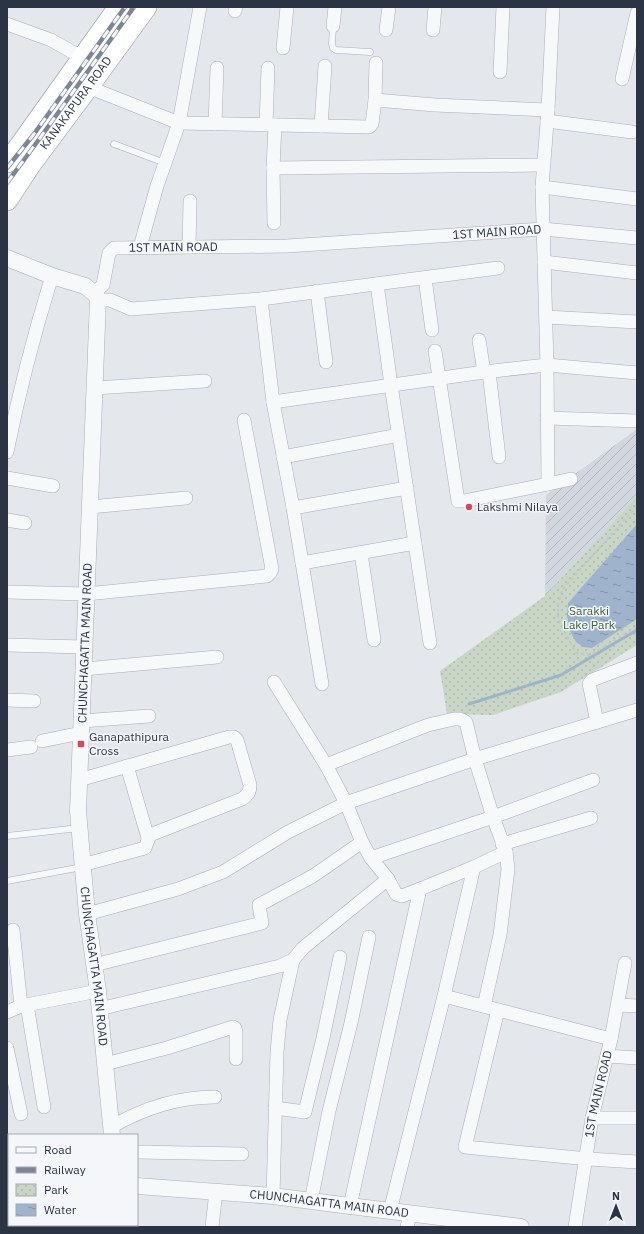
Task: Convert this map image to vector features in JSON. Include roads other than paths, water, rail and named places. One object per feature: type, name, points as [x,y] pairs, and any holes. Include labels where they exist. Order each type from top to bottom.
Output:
[{"type":"highway","name":"KANAKAPURA ROAD","points":[[9,158],[119,7]]},
{"type":"highway","name":"KANAKAPURA ROAD","points":[[7,200],[30,164],[146,7]]},
{"type":"street","points":[[140,247],[165,163],[179,123],[200,7]]},
{"type":"street","points":[[283,48],[287,7]]},
{"type":"street","points":[[333,26],[335,7]]},
{"type":"street","points":[[386,30],[389,7]]},
{"type":"street","points":[[433,30],[435,7]]},
{"type":"street","points":[[500,72],[503,7]]},
{"type":"street","points":[[553,7],[542,187],[543,228],[637,238]]},
{"type":"street","points":[[622,79],[632,60],[637,13]]},
{"type":"street","points":[[7,24],[51,40],[83,58]]},
{"type":"street","points":[[88,87],[179,123],[369,127],[372,124],[375,100],[373,57]]},
{"type":"street","points":[[321,126],[325,66]]},
{"type":"street","points":[[215,124],[217,68]]},
{"type":"street","points":[[268,68],[274,223]]},
{"type":"street","points":[[375,100],[547,116],[632,132]]},
{"type":"street","points":[[273,168],[543,165]]},
{"type":"street","points":[[542,187],[637,199]]},
{"type":"street","points":[[189,247],[190,201]]},
{"type":"street","name":"1ST MAIN ROAD","points":[[96,296],[103,285],[109,253],[114,248],[288,246],[543,228],[547,365],[548,484]]},
{"type":"street","points":[[7,258],[52,276],[85,286],[96,296],[131,309],[261,299],[498,268]]},
{"type":"street","points":[[544,262],[637,273]]},
{"type":"street","points":[[7,452],[17,401],[36,327],[52,276]]},
{"type":"street","points":[[425,278],[432,330]]},
{"type":"street","points":[[377,284],[430,644]]},
{"type":"street","points":[[317,292],[326,362]]},
{"type":"street","name":"CHUNCHAGATTA MAIN ROAD","points":[[96,296],[90,507],[78,811],[82,866],[98,991],[111,1133]]},
{"type":"street","points":[[261,299],[273,402],[293,508],[322,684]]},
{"type":"street","points":[[546,317],[637,322]]},
{"type":"street","points":[[478,340],[487,372],[500,458]]},
{"type":"street","points":[[435,351],[458,501],[571,479]]},
{"type":"street","points":[[273,402],[440,378],[547,365],[637,373]]},
{"type":"street","points":[[94,388],[205,381]]},
{"type":"street","points":[[547,418],[637,421]]},
{"type":"street","points":[[7,592],[86,594],[267,576],[272,569],[244,420]]},
{"type":"street","points":[[284,457],[399,435]]},
{"type":"street","points":[[7,478],[53,486]]},
{"type":"street","points":[[293,508],[407,488]]},
{"type":"street","points":[[90,507],[186,498]]},
{"type":"street","points":[[7,520],[25,524]]},
{"type":"street","points":[[302,563],[415,543]]},
{"type":"street","points":[[361,553],[374,640]]},
{"type":"street","points":[[7,645],[84,647]]},
{"type":"street","points":[[84,669],[218,657]]},
{"type":"street","points":[[597,722],[589,684],[592,680],[637,663]]},
{"type":"street","points":[[274,682],[326,765],[346,803],[362,842],[371,858],[388,879],[393,891],[399,895],[402,896],[474,867],[504,848],[591,818]]},
{"type":"street","points":[[7,700],[34,700]]},
{"type":"street","points":[[87,914],[178,889],[223,872],[288,832],[346,803],[475,759],[637,710]]},
{"type":"street","points":[[7,750],[36,744],[81,727],[149,716]]},
{"type":"street","points":[[326,765],[428,725],[454,719],[460,719],[466,722],[475,759],[504,848],[508,869],[500,935],[484,1006]]},
{"type":"street","points":[[79,780],[229,737],[234,737],[237,740],[250,785],[248,795],[242,799],[150,835],[145,848],[82,866]]},
{"type":"street","points":[[127,766],[148,838]]},
{"type":"street","points":[[371,858],[493,817],[593,780]]},
{"type":"street","points":[[94,965],[262,923],[259,905],[313,876],[362,842]]},
{"type":"street","points":[[390,1211],[444,996],[474,867]]},
{"type":"street","points":[[99,1009],[280,966],[293,960],[303,948],[388,879]]},
{"type":"street","points":[[350,1206],[420,889]]},
{"type":"street","points":[[13,930],[24,1006],[44,1107]]},
{"type":"street","points":[[311,1201],[329,1111],[351,1024],[369,937]]},
{"type":"street","points":[[275,1108],[306,1112],[340,957]]},
{"type":"street","points":[[273,1196],[277,1052],[280,1020],[293,960]]},
{"type":"street","name":"1ST MAIN ROAD","points":[[575,1227],[592,1118],[611,1039],[626,963]]},
{"type":"street","points":[[7,1012],[24,1006],[98,991]]},
{"type":"street","points":[[444,996],[611,1039]]},
{"type":"street","points":[[618,1005],[637,1006]]},
{"type":"street","points":[[498,1010],[465,1147],[586,1159],[637,1162]]},
{"type":"street","points":[[105,1064],[167,1048],[233,1027],[235,1028],[236,1032],[236,1059]]},
{"type":"street","points":[[7,1048],[21,1114]]},
{"type":"street","points":[[607,1056],[637,1058]]},
{"type":"street","points":[[111,1133],[150,1108],[191,1098],[215,1097]]},
{"type":"street","points":[[592,1118],[637,1118]]},
{"type":"street","points":[[138,1152],[242,1154]]},
{"type":"street","name":"CHUNCHAGATTA MAIN ROAD","points":[[138,1186],[273,1196],[390,1211],[409,1220],[521,1227]]},
{"type":"street","points":[[212,1227],[216,1191]]},
{"type":"lane","points":[[333,26],[333,48],[336,50],[373,57]]},
{"type":"lane","points":[[114,144],[165,163]]},
{"type":"lane","points":[[7,836],[80,828]]},
{"type":"lane","points":[[7,881],[82,866]]},
{"type":"water","points":[[637,524],[637,619],[592,648],[583,647],[576,642],[570,631],[567,616],[568,603]]},
{"type":"waterway","points":[[469,704],[561,675],[637,630]]},
{"type":"railway","points":[[7,168],[34,134],[125,7]]},
{"type":"railway","points":[[7,183],[134,7]]},
{"type":"place","name":"Lakshmi Nilaya","points":[[469,507]]},
{"type":"place","name":"Ganapathipura Cross","points":[[81,744]]},
{"type":"park label","name":"Sarakki Lake Park","points":[[589,618]]}]
